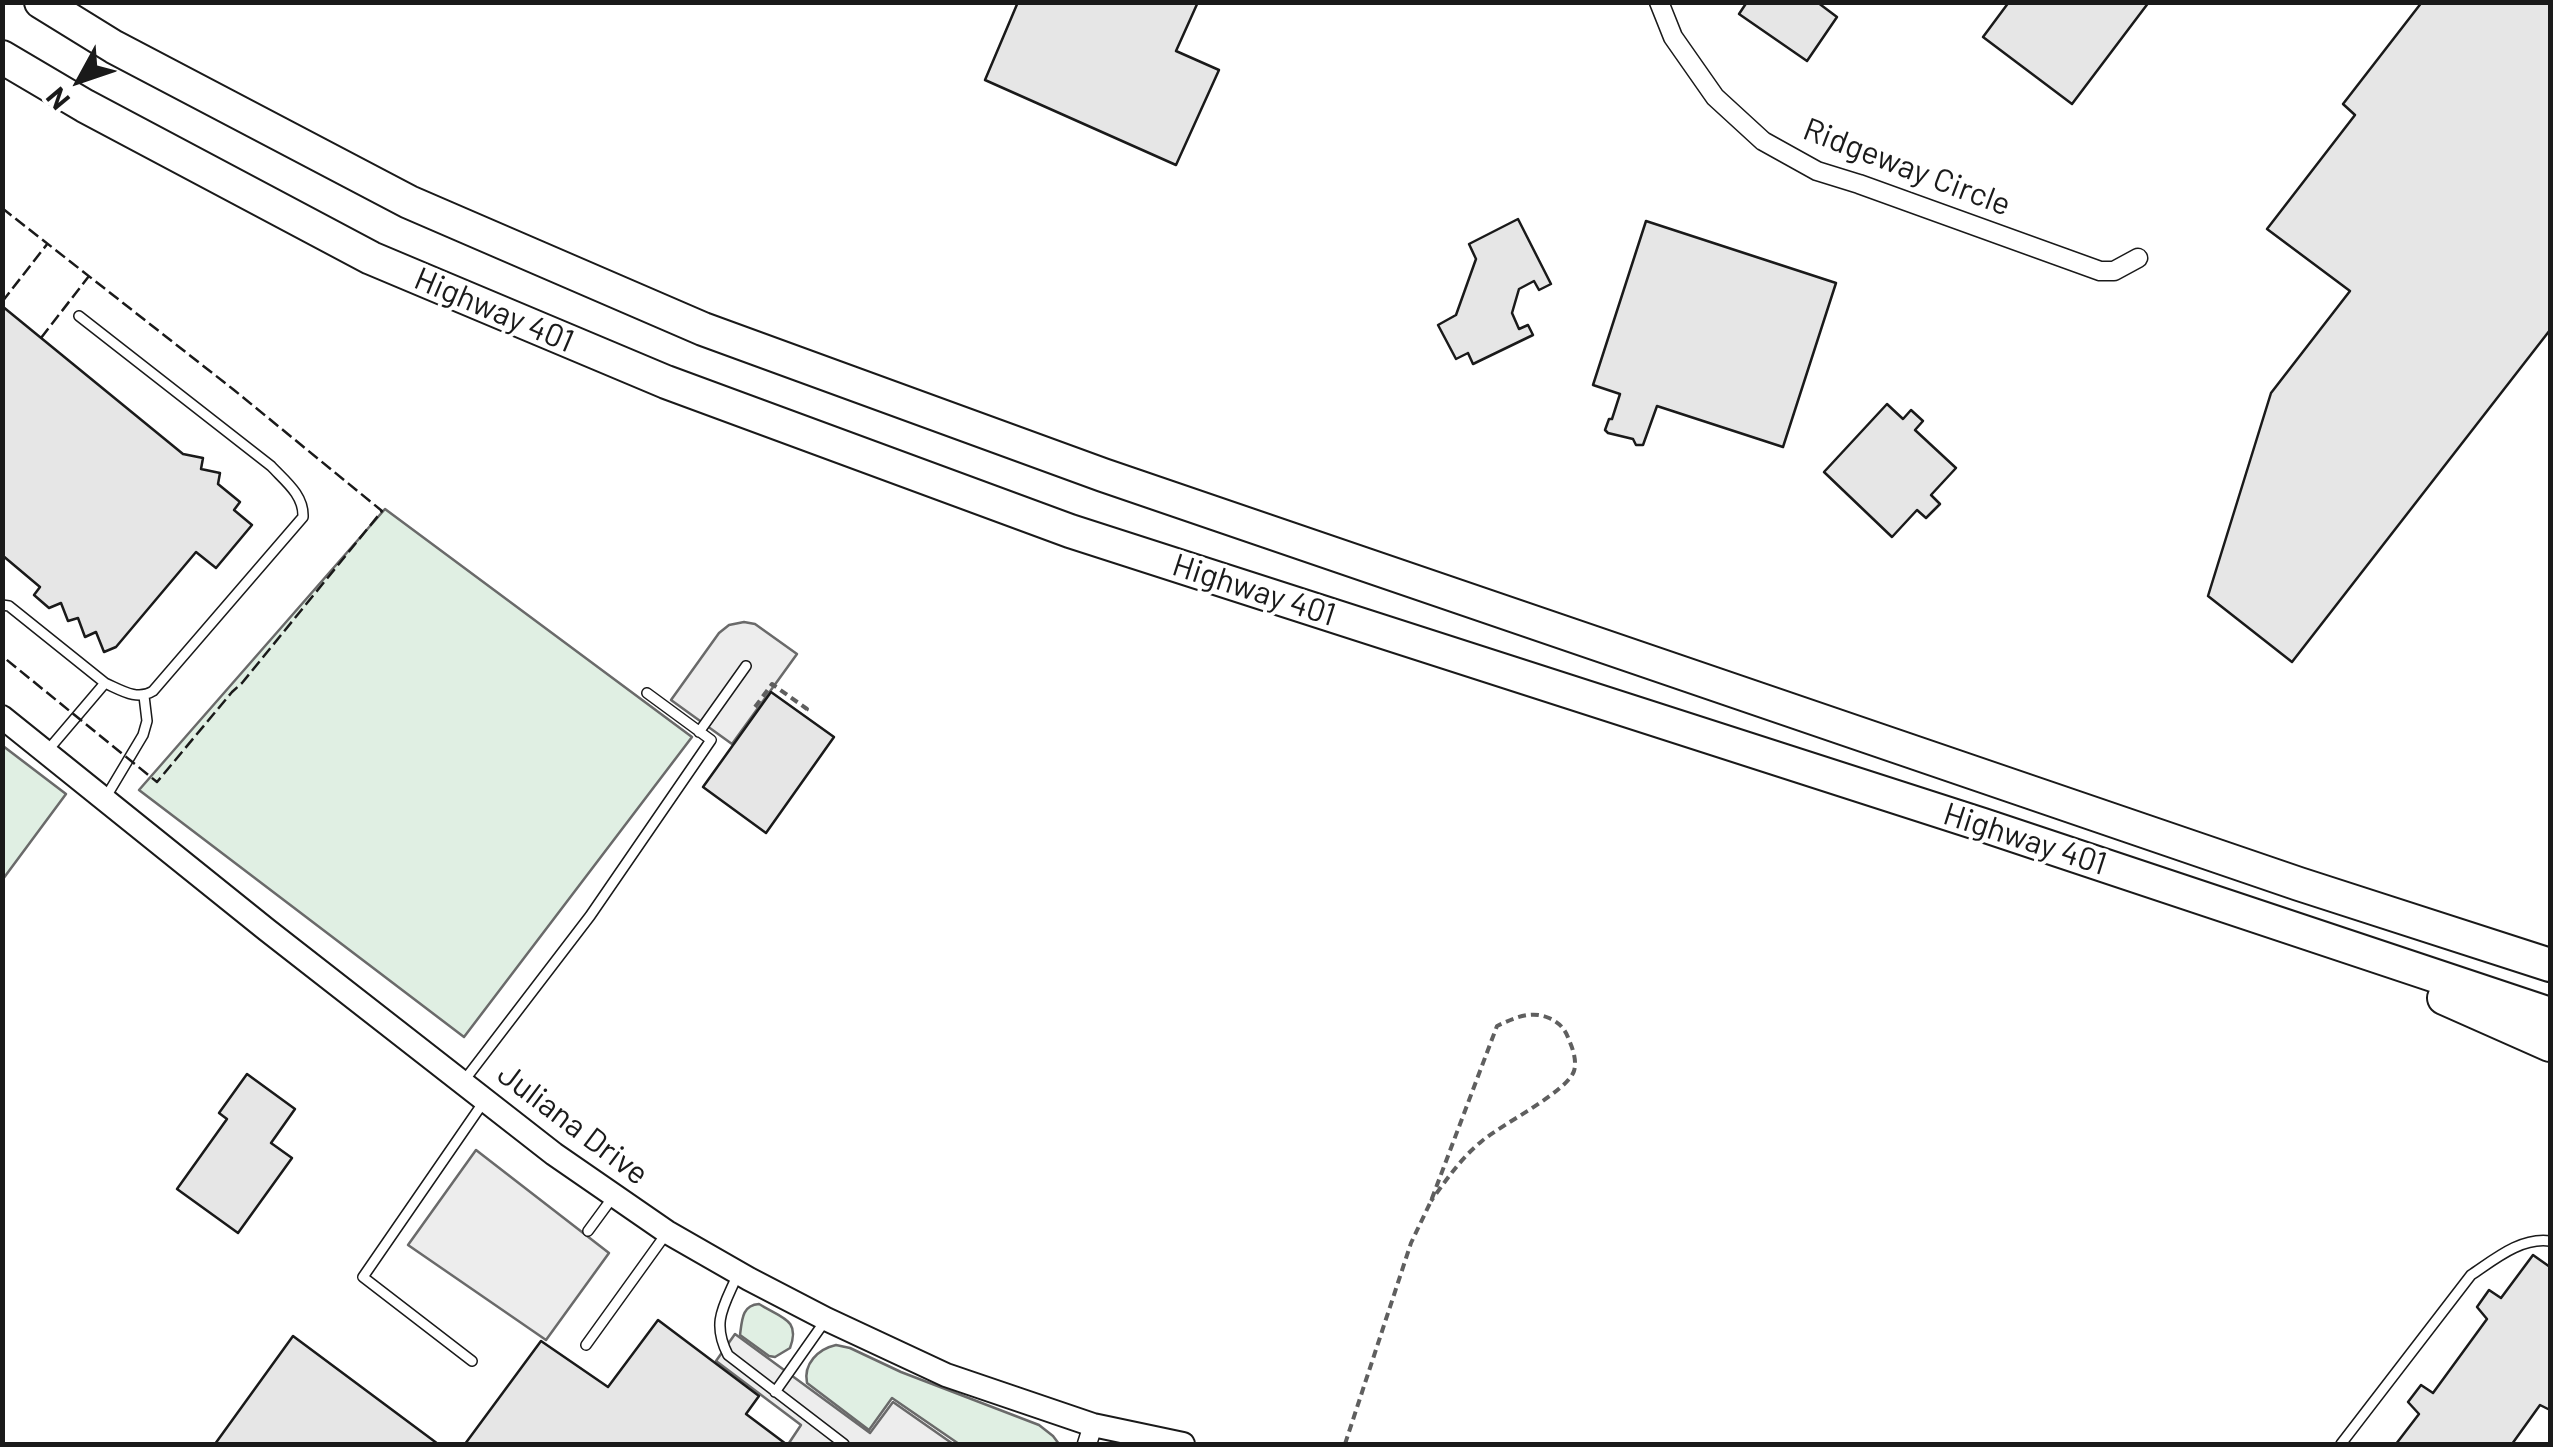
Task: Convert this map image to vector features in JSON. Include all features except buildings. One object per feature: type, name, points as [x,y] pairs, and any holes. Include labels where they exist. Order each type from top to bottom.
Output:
[{"type":"highway","name":"Highway 401","points":[[41,2],[114,47],[409,202],[703,328],[1103,476],[2299,884],[2550,964]]},
{"type":"highway","name":"Highway 401","points":[[2,57],[85,106],[370,258],[666,382],[1070,531],[1984,825],[2550,1014]]},
{"type":"highway","points":[[2299,884],[2550,942]]},
{"type":"highway","points":[[2252,914],[2550,1045]]},
{"type":"street","name":"Ridgeway Circle","points":[[1659,2],[1673,37],[1715,97],[1763,140],[1817,171],[2100,271],[2114,271],[2138,258]]},
{"type":"street","name":"Juliana Drive","points":[[2,716],[463,1083],[613,1197],[667,1232],[826,1318],[946,1375],[1090,1435],[1183,1444]]},
{"type":"lane","points":[[2,605],[10,606],[105,683],[144,696],[160,685],[303,517],[304,506],[271,466],[79,316]]},
{"type":"lane","points":[[699,732],[746,666]]},
{"type":"lane","points":[[46,752],[105,683]]},
{"type":"lane","points":[[463,1083],[590,916],[711,740],[647,694]]},
{"type":"lane","points":[[105,800],[143,735],[147,721],[144,696]]},
{"type":"lane","points":[[472,1361],[364,1277],[485,1100]]},
{"type":"lane","points":[[588,1232],[613,1197]]},
{"type":"lane","points":[[586,1345],[667,1232]]},
{"type":"lane","points":[[2341,1444],[2472,1275],[2527,1242],[2550,1241]]},
{"type":"lane","points":[[738,1273],[720,1318],[720,1338],[728,1354],[844,1444]]},
{"type":"lane","points":[[775,1392],[826,1318]]},
{"type":"path","points":[[755,707],[772,684],[807,710],[804,712]]},
{"type":"path","points":[[1345,1444],[1411,1243],[1498,1026],[1519,1016],[1546,1016],[1564,1028],[1574,1052],[1574,1072],[1556,1092],[1482,1141],[1462,1159],[1431,1200]]},
{"type":"green space","points":[[385,509],[692,737],[464,1037],[139,790]]},
{"type":"green space","points":[[3,746],[66,794],[3,879]]},
{"type":"green space","points":[[759,1304],[787,1320],[793,1331],[790,1348],[775,1357],[740,1335],[746,1310]]},
{"type":"green space","points":[[836,1345],[1039,1425],[1059,1444],[959,1444],[892,1398],[869,1430],[807,1383],[807,1370],[813,1358]]},
{"type":"shaded area","points":[[755,624],[797,654],[732,744],[671,700],[719,633],[729,625]]},
{"type":"shaded area","points":[[476,1150],[609,1253],[546,1340],[408,1245]]},
{"type":"shaded area","points":[[735,1334],[870,1433],[893,1402],[953,1444],[789,1443],[801,1425],[716,1361]]},
{"type":"fence","points":[[2,208],[382,511],[157,782],[2,656]]},
{"type":"fence","points":[[2,302],[48,243]]},
{"type":"fence","points":[[41,338],[89,276]]}]
